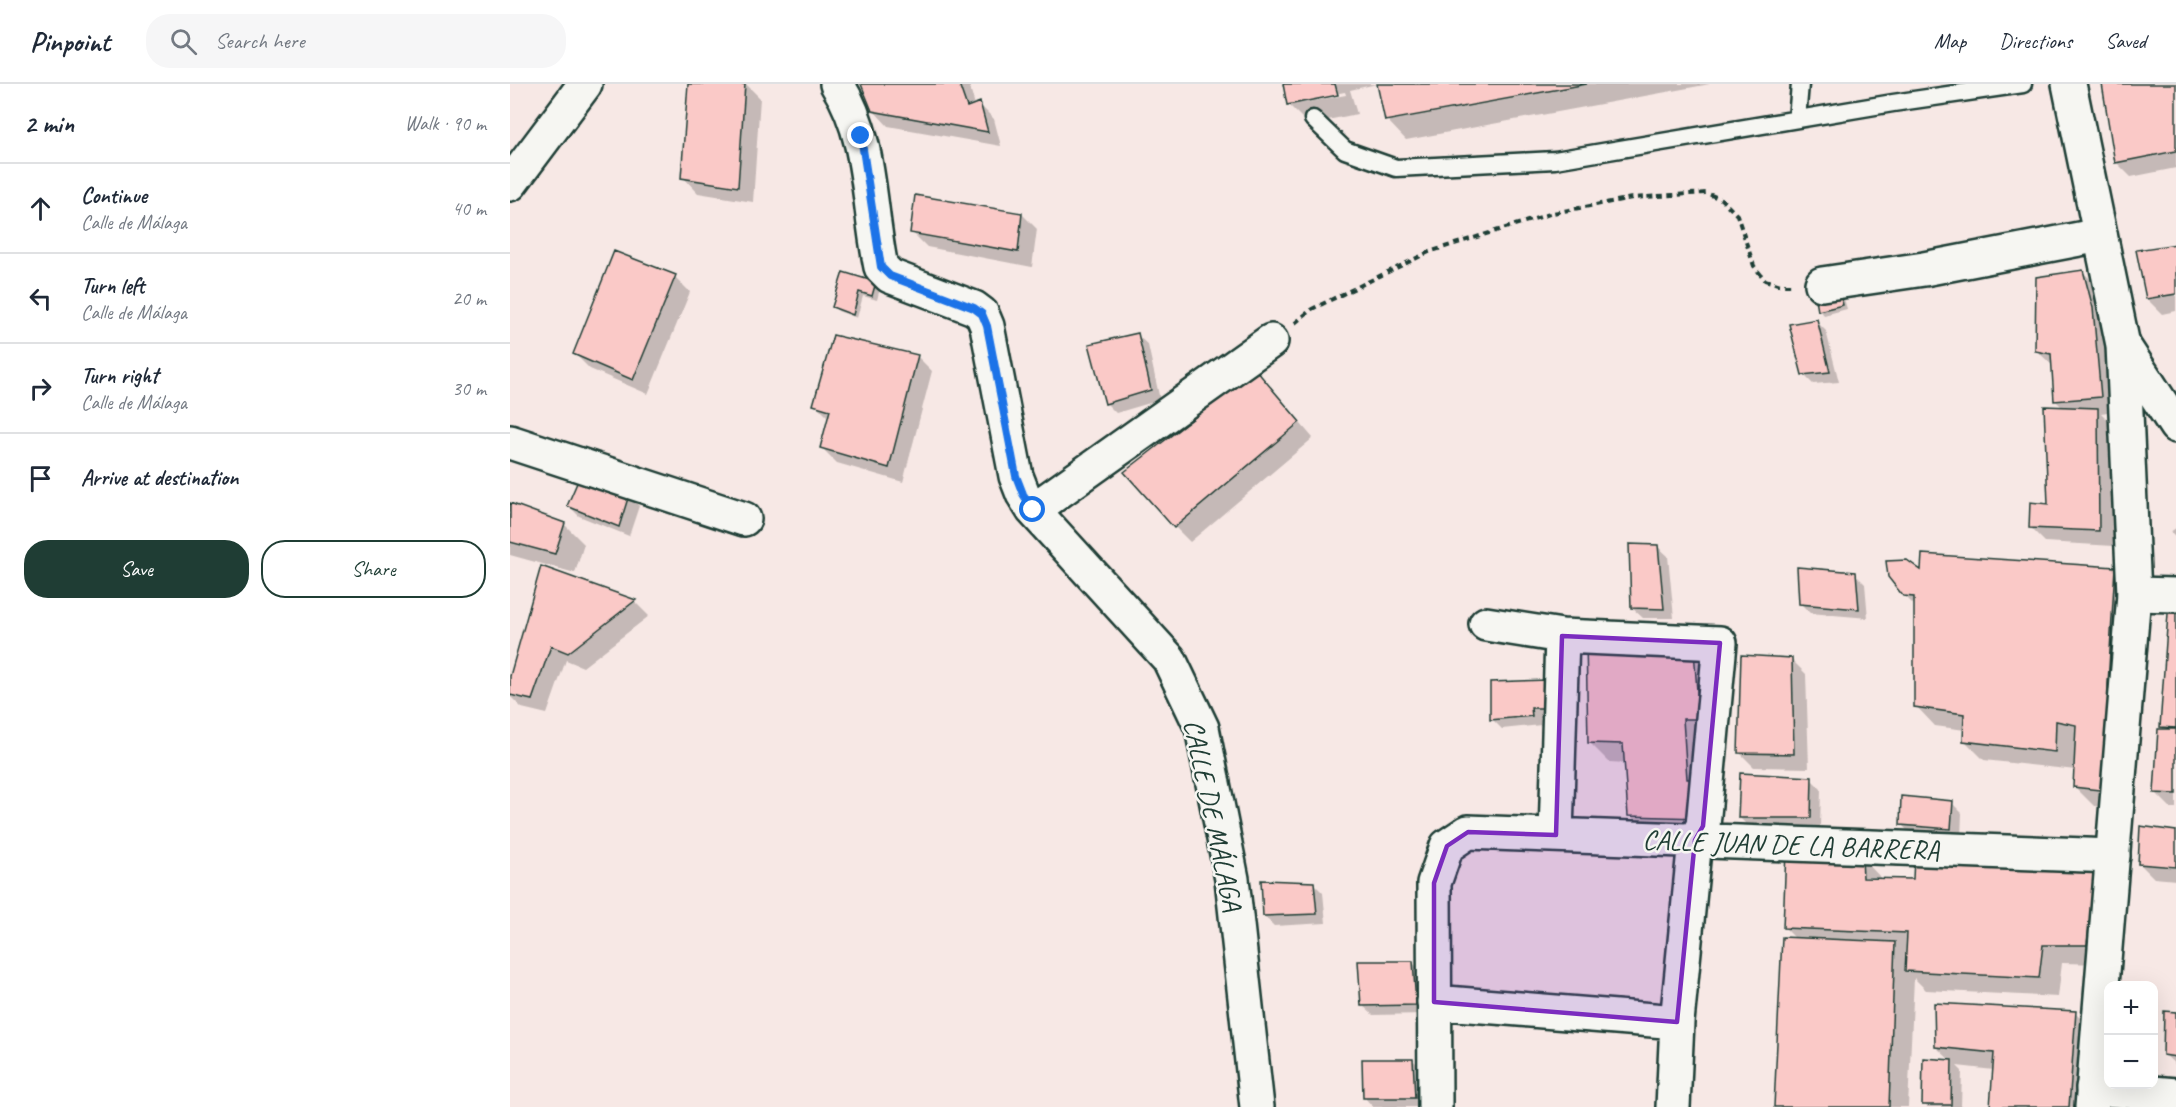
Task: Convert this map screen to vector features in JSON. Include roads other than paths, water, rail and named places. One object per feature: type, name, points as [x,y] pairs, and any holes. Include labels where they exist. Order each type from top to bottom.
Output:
[{"type":"street","points":[[510,184],[585,84]]},
{"type":"street","name":"CALLE DE MÁLAGA","points":[[837,84],[848,100],[861,136],[881,267],[890,276],[974,308],[982,314],[987,326],[1016,476],[1023,494],[1033,510],[1169,659],[1202,728],[1232,879],[1257,1107]]},
{"type":"street","points":[[2069,84],[2123,345],[2134,594],[2092,1097],[2176,1095]]},
{"type":"street","points":[[1822,284],[1924,268],[2100,235]]},
{"type":"street","points":[[1033,510],[1272,342]]},
{"type":"street","points":[[2123,345],[2176,426]]},
{"type":"street","points":[[510,442],[744,519]]},
{"type":"street","points":[[2134,594],[2176,595]]},
{"type":"street","points":[[1486,624],[1562,636],[1720,643],[1703,826],[1695,840],[1677,1022],[1673,1107]]},
{"type":"street","points":[[1556,836],[1562,636]]},
{"type":"street","name":"CALLE JUAN DE LA BARRERA","points":[[1434,1002],[1434,883],[1447,846],[1468,832],[2113,856]]},
{"type":"street","points":[[1435,1107],[1434,1002],[1677,1022]]},
{"type":"lane","points":[[1797,119],[1800,84]]},
{"type":"lane","points":[[1313,119],[1345,150],[1396,168],[1555,160],[1987,87],[2022,84]]}]
